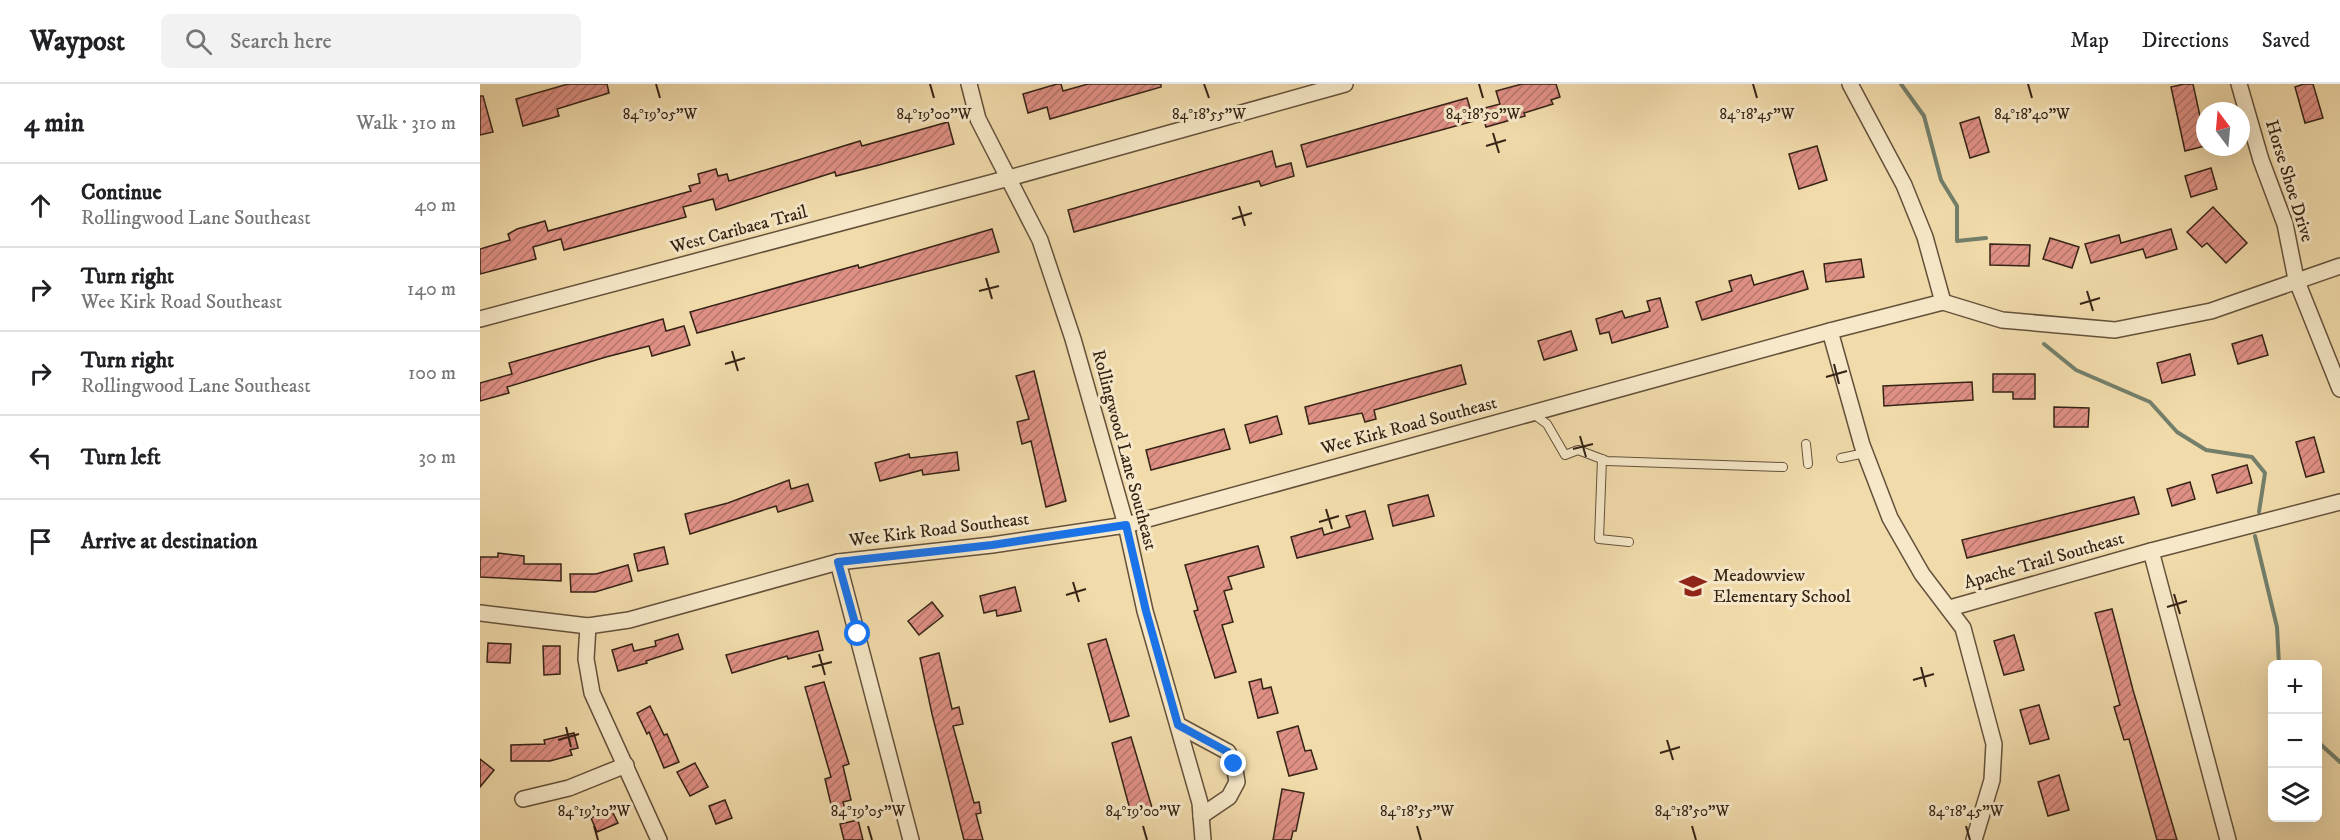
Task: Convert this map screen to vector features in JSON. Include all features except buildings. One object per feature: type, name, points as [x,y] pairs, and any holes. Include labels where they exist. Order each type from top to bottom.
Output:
[{"type":"street","name":"Rollingwood Lane Southeast","points":[[969,84],[978,119],[1040,240],[1072,339],[1126,525],[1146,611],[1200,803],[1203,840]]},
{"type":"street","name":"West Caribaea Trail","points":[[480,319],[1009,178],[1345,84]]},
{"type":"street","points":[[1850,84],[1904,185],[1925,237],[1943,302],[2002,320],[2115,330],[2211,311],[2296,279],[2340,266]]},
{"type":"street","name":"Horse Shoe Drive","points":[[2239,84],[2261,160],[2285,224],[2296,279],[2340,389]]},
{"type":"street","name":"Wee Kirk Road Southeast","points":[[480,613],[588,626],[629,620],[838,562],[992,545],[1126,525],[1943,302]]},
{"type":"street","name":"Apache Trail Southeast","points":[[1830,331],[1865,453],[1890,518],[1906,550],[1950,608],[2151,551],[2340,502]]},
{"type":"street","points":[[2151,551],[2228,840]]},
{"type":"street","points":[[838,562],[911,840]]},
{"type":"street","points":[[1950,608],[1963,628],[1994,744],[1992,780],[1974,840]]},
{"type":"street","points":[[588,626],[586,659],[592,693],[659,840]]},
{"type":"street","points":[[1178,725],[1228,752],[1234,764],[1237,782],[1229,797],[1201,816]]},
{"type":"street","points":[[523,800],[570,788],[626,765]]},
{"type":"lane","points":[[1532,413],[1547,424],[1565,455],[1578,450],[1602,459],[1783,467]]},
{"type":"lane","points":[[1806,444],[1808,464]]},
{"type":"lane","points":[[1840,458],[1865,453]]},
{"type":"lane","points":[[1602,459],[1599,539],[1629,542]]},
{"type":"waterway","points":[[1901,84],[1924,116],[1941,180],[1957,206],[1957,241],[1986,238]]},
{"type":"waterway","points":[[2044,344],[2076,370],[2150,402],[2177,432],[2206,450],[2252,457],[2265,473],[2259,512]]},
{"type":"waterway","points":[[2255,536],[2277,627],[2279,660]]},
{"type":"waterway","points":[[2322,746],[2340,762]]},
{"type":"place","name":"Meadowview Elementary School","points":[[1693,586]]},
{"type":"route","points":[[858,634],[838,562],[992,545],[1126,525],[1146,611],[1178,725],[1228,752],[1234,764]]}]
